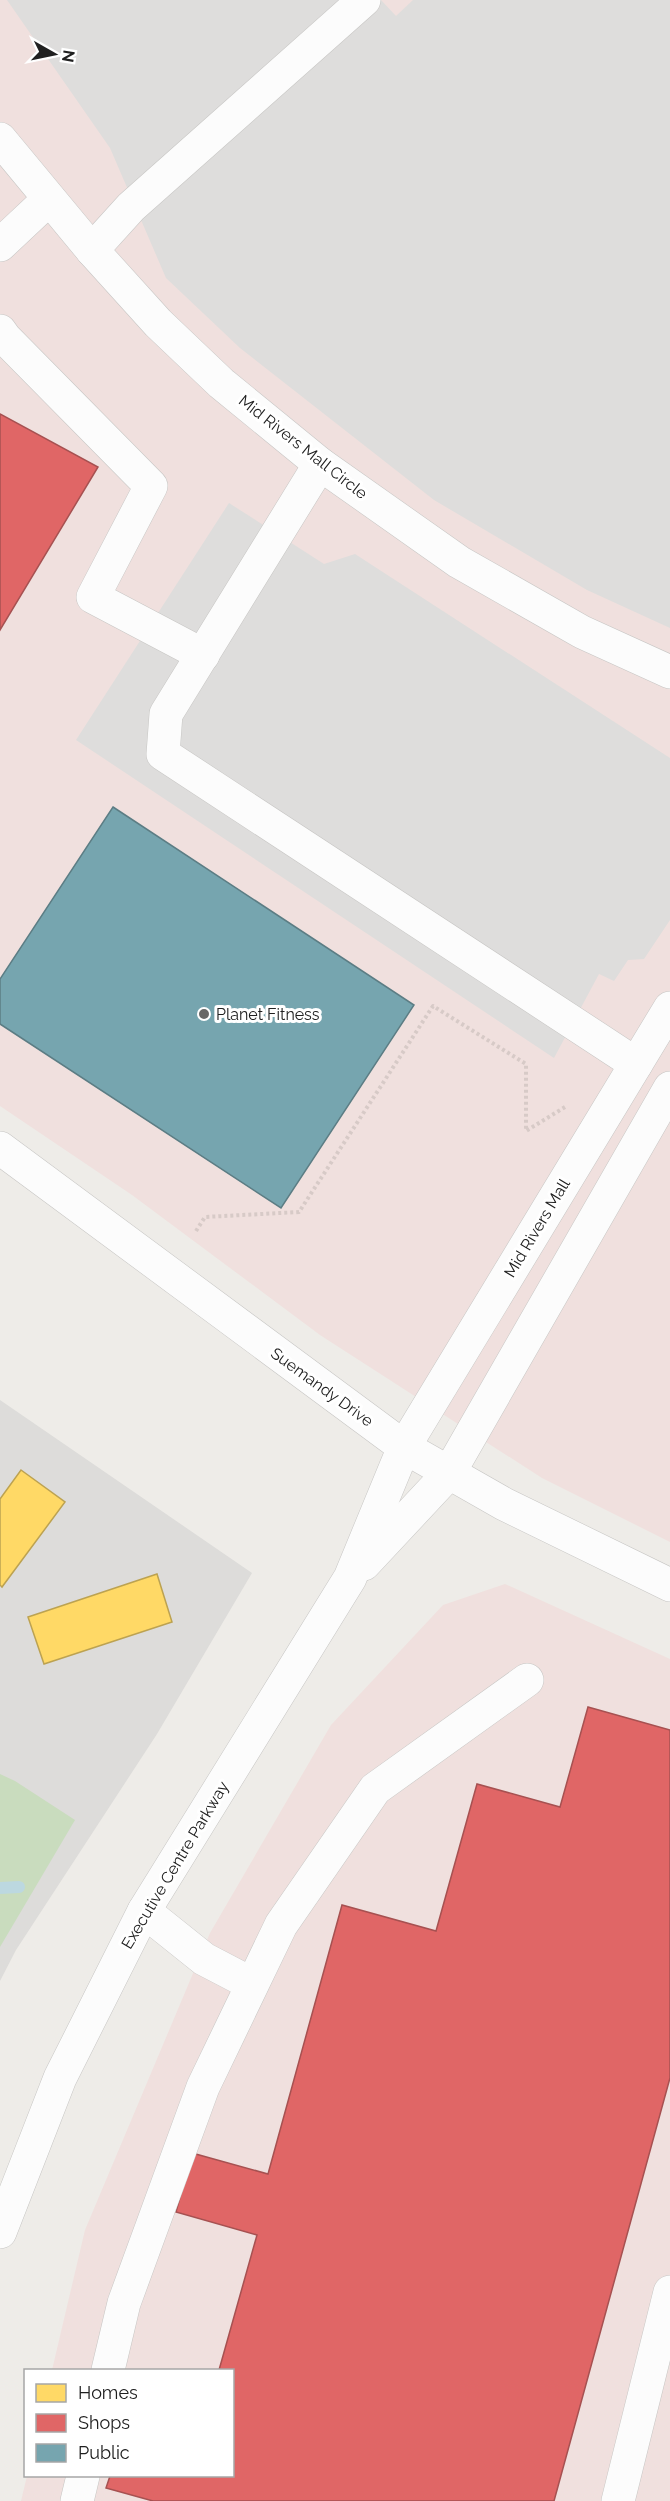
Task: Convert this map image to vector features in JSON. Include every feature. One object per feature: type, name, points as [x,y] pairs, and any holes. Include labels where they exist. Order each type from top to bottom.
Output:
[{"type":"street","points":[[92,250],[131,207],[364,0]]},
{"type":"street","name":"Mid Rivers Mall Circle","points":[[0,139],[92,250],[166,331],[221,383],[320,464],[459,562],[582,632],[670,672]]},
{"type":"street","points":[[0,245],[49,199]]},
{"type":"street","points":[[0,331],[151,486],[93,597],[202,655]]},
{"type":"street","points":[[320,464],[166,714],[163,754],[636,1064]]},
{"type":"street","name":"Mid Rivers Mall","points":[[404,1447],[670,1008]]},
{"type":"street","points":[[449,1473],[670,1088]]},
{"type":"street","name":"Suemandy Drive","points":[[0,1148],[404,1447],[504,1504],[670,1585]]},
{"type":"street","name":"Executive Centre Parkway","points":[[0,2232],[60,2078],[144,1911],[350,1578],[404,1447]]},
{"type":"street","name":"Executive Centre Parkway","points":[[350,1578],[449,1473]]},
{"type":"street","points":[[108,2369],[124,2303],[199,2097],[281,1926],[375,1789],[527,1680]]},
{"type":"street","points":[[144,1911],[204,1959],[252,1984]]},
{"type":"street","points":[[618,2501],[670,2292]]},
{"type":"street","points":[[77,2501],[83,2477]]},
{"type":"path","points":[[196,1231],[205,1217],[299,1212],[433,1006],[526,1064],[526,1131],[566,1107]]},
{"type":"shaded area","points":[[0,0],[670,0],[670,1542],[542,1478],[320,1335],[132,1195],[0,1106]]},
{"type":"shaded area","points":[[7,0],[381,0],[396,16],[413,0],[670,0],[670,628],[587,590],[434,500],[240,348],[166,278],[110,148]]},
{"type":"shaded area","points":[[229,503],[324,564],[355,554],[670,758],[670,920],[644,959],[628,960],[614,981],[599,974],[554,1058],[76,740]]},
{"type":"shaded area","points":[[0,1400],[252,1573],[157,1734],[16,1950],[0,1981]]},
{"type":"shaded area","points":[[505,1584],[670,1659],[670,2501],[21,2501],[27,2477],[234,2477],[234,2369],[52,2369],[85,2230],[210,1933],[331,1725],[443,1605]]},
{"type":"green space","points":[[0,1774],[15,1781],[75,1820],[0,1947]]},
{"type":"building: Homes","points":[[21,1470],[65,1502],[2,1587],[0,1585],[0,1499]]},
{"type":"building: Homes","points":[[157,1574],[172,1622],[44,1664],[28,1617]]},
{"type":"building: Shops","points":[[0,414],[98,467],[0,630]]},
{"type":"building: Shops","points":[[588,1707],[670,1730],[670,2078],[554,2501],[153,2501],[106,2488],[110,2477],[234,2477],[234,2369],[219,2369],[257,2235],[176,2212],[192,2153],[268,2174],[342,1905],[436,1931],[477,1784],[560,1807]]},
{"type":"building: Public","name":"Planet Fitness","points":[[113,807],[414,1005],[281,1208],[0,1024],[0,979]]},
{"type":"waterway","points":[[0,1888],[19,1887]]},
{"type":"place","name":"Planet Fitness","points":[[204,1014]]}]
